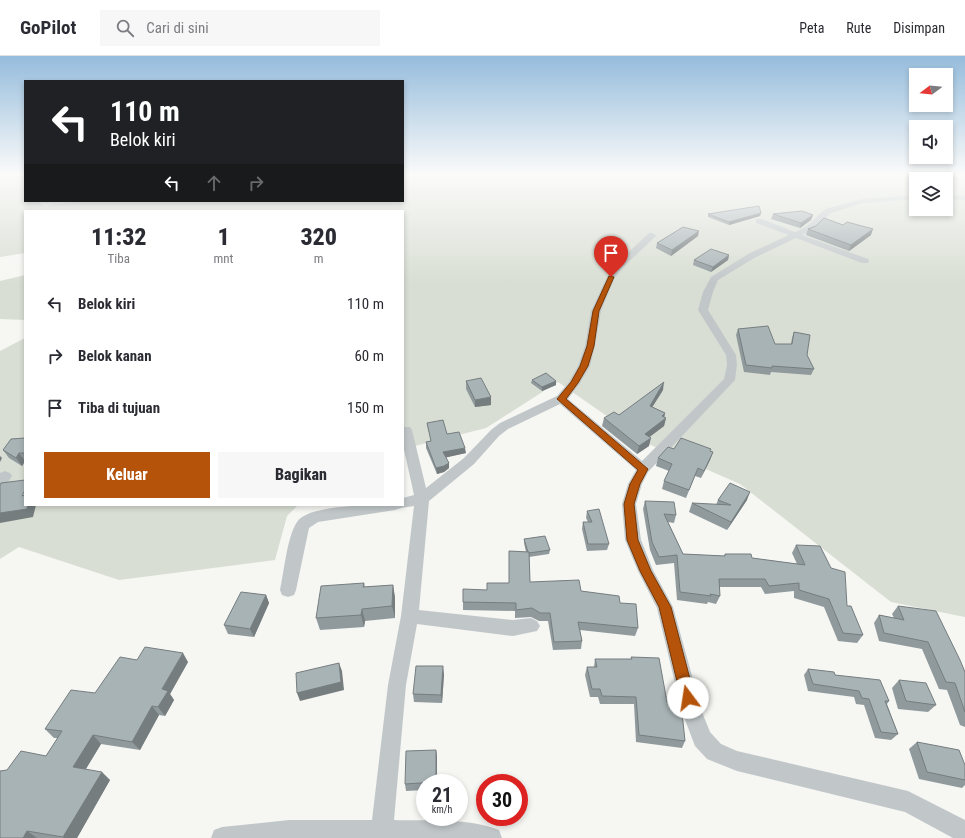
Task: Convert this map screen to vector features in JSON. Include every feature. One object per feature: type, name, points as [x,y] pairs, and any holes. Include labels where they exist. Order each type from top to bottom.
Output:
[{"type":"street","points":[[829,210],[820,217],[817,223],[796,235],[753,255],[714,279],[708,292],[703,310],[731,355],[732,365],[729,380],[676,433],[643,469],[635,484],[629,504],[633,540],[646,571],[665,607],[692,712],[702,739],[714,752],[737,761],[908,802],[965,832]]},
{"type":"street","points":[[759,221],[865,261]]},
{"type":"street","points":[[404,503],[422,499],[469,461],[495,433],[504,426],[561,399],[574,383],[584,366],[590,346],[596,311],[611,277],[618,266],[652,236]]},
{"type":"street","points":[[561,399],[643,469]]},
{"type":"street","points":[[382,833],[397,685],[410,616],[422,499],[406,430]]},
{"type":"street","points":[[288,590],[300,530],[308,520],[314,517],[389,506]]},
{"type":"street","points":[[410,616],[513,628],[531,626]]},
{"type":"street","points":[[222,838],[289,831],[382,833],[435,832],[491,838]]},
{"type":"shaded area","points":[[0,210],[24,210],[24,253],[0,257]]},
{"type":"shaded area","points":[[404,210],[909,210],[909,216],[953,216],[953,210],[965,210],[965,617],[891,602],[740,484],[644,442],[558,382],[486,428],[404,449]]},
{"type":"shaded area","points":[[24,275],[24,320],[0,319],[0,281]]},
{"type":"shaded area","points":[[24,339],[24,506],[297,506],[287,516],[275,560],[119,580],[19,547],[0,559],[0,351]]},
{"type":"building","points":[[730,210],[760,210],[761,213],[729,222],[708,214]]},
{"type":"building","points":[[802,211],[813,215],[801,223],[773,214]]},
{"type":"building","points":[[824,218],[843,225],[847,222],[873,229],[851,245],[808,229],[816,226]]},
{"type":"building","points":[[683,227],[699,231],[672,250],[657,243]]},
{"type":"building","points":[[711,249],[729,255],[713,267],[694,260]]},
{"type":"building","points":[[768,326],[775,344],[792,344],[794,332],[810,335],[807,355],[814,369],[772,366],[772,368],[746,365],[738,329]]},
{"type":"building","points":[[546,373],[556,381],[542,387],[532,380]]},
{"type":"building","points":[[481,378],[491,397],[475,400],[466,381]]},
{"type":"building","points":[[664,382],[650,406],[665,413],[662,416],[666,418],[645,434],[651,438],[639,446],[604,418],[614,412],[619,415]]},
{"type":"building","points":[[443,420],[447,434],[459,432],[465,448],[443,452],[449,463],[436,468],[426,442],[431,441],[427,423]]},
{"type":"building","points":[[24,438],[24,453],[19,453],[16,458],[3,450],[11,439]]},
{"type":"building","points":[[681,438],[711,449],[710,451],[713,452],[704,471],[698,468],[689,490],[664,481],[672,464],[658,458],[668,447],[674,449]]},
{"type":"building","points":[[24,480],[24,492],[22,496],[24,495],[24,506],[28,506],[27,509],[0,513],[1,483]]},
{"type":"building","points":[[730,483],[750,492],[731,522],[692,503],[731,505],[718,500]]},
{"type":"building","points":[[645,501],[674,502],[676,515],[664,514],[683,554],[725,556],[725,554],[751,554],[752,558],[805,565],[796,545],[820,546],[831,568],[845,572],[847,606],[851,606],[863,635],[843,633],[829,599],[799,590],[799,583],[769,586],[765,579],[719,579],[720,596],[680,592],[677,555],[659,557],[652,542]]},
{"type":"building","points":[[599,509],[609,544],[588,544],[583,522],[592,522],[587,511]]},
{"type":"building","points":[[545,536],[550,550],[528,552],[524,539]]},
{"type":"building","points":[[509,551],[529,552],[530,582],[579,580],[581,591],[619,596],[620,603],[636,604],[638,628],[578,622],[582,641],[554,642],[550,613],[540,613],[532,608],[516,610],[516,603],[463,602],[463,589],[487,590],[487,583],[509,583]]},
{"type":"building","points":[[364,583],[363,587],[393,585],[392,606],[362,609],[361,615],[316,618],[321,586]]},
{"type":"building","points":[[241,592],[266,595],[250,629],[224,625]]},
{"type":"building","points":[[898,606],[936,611],[965,672],[965,712],[955,683],[946,682],[928,642],[884,633],[879,615],[904,620]]},
{"type":"building","points":[[145,647],[183,653],[162,689],[168,691],[158,707],[152,706],[132,742],[93,735],[73,767],[102,772],[63,837],[27,831],[23,838],[0,838],[0,771],[7,770],[21,751],[46,756],[62,731],[45,729],[71,690],[95,693],[120,657],[137,660]]},
{"type":"building","points":[[631,657],[659,658],[667,702],[681,703],[685,741],[639,735],[636,697],[602,696],[600,689],[592,689],[587,667],[597,667],[595,659],[632,659]]},
{"type":"building","points":[[339,663],[341,682],[297,693],[296,673]]},
{"type":"building","points":[[416,666],[443,666],[441,695],[413,694]]},
{"type":"building","points":[[808,669],[834,672],[835,675],[880,680],[889,701],[885,701],[898,734],[881,732],[869,699],[862,698],[859,691],[813,684]]},
{"type":"building","points":[[899,680],[926,683],[936,705],[906,701]]},
{"type":"building","points":[[917,742],[959,750],[965,765],[965,780],[927,772]]},
{"type":"building","points":[[436,750],[436,774],[416,774],[416,783],[405,784],[406,751]]},
{"type":"route","points":[[611,277],[596,311],[590,346],[584,366],[574,383],[561,399],[643,469],[635,484],[629,504],[633,540],[646,571],[665,607],[688,698]]}]
